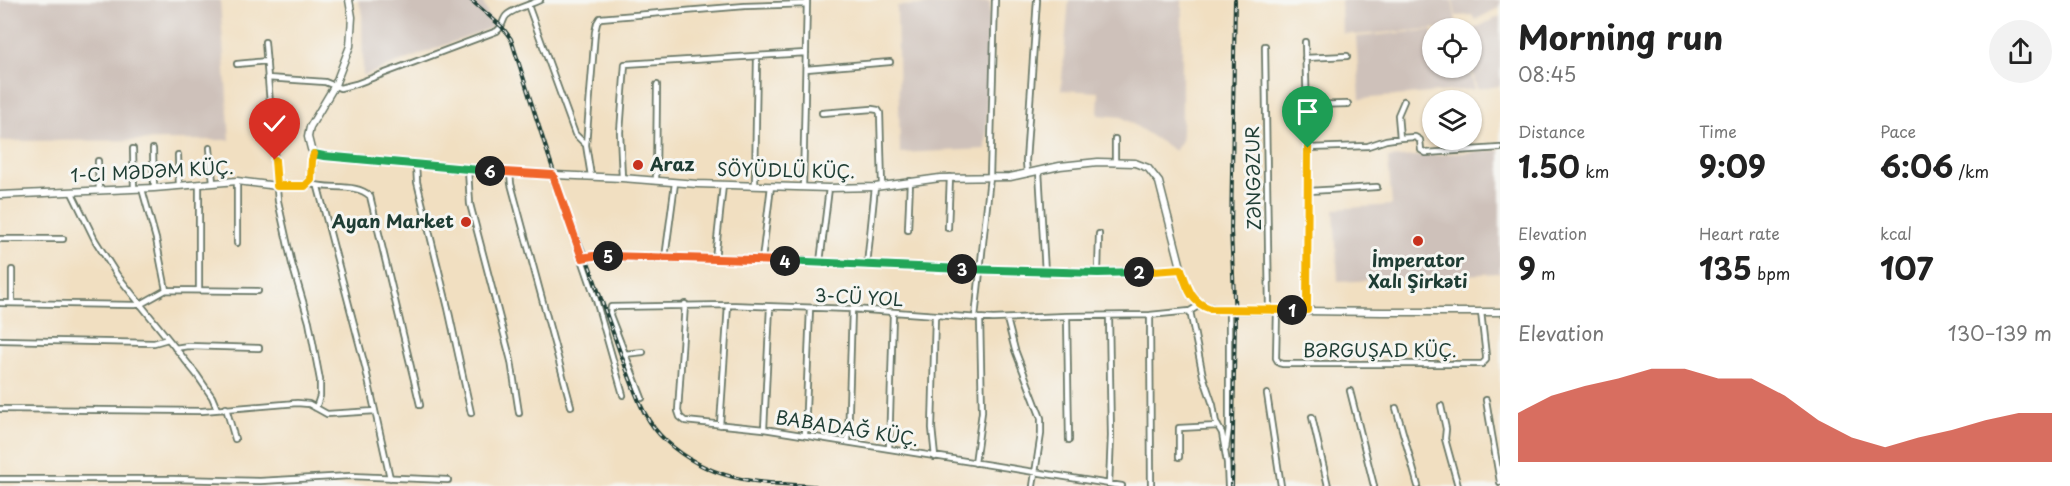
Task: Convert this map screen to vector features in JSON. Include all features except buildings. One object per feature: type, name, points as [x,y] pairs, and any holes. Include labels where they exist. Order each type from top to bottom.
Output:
[{"type":"street","points":[[349,0],[352,17],[350,46],[334,85],[308,133],[309,144],[314,153],[309,183],[318,187],[356,189],[370,196],[420,405]]},
{"type":"street","points":[[267,78],[316,81],[340,88],[356,84],[497,31],[509,14],[540,0]]},
{"type":"street","points":[[975,462],[982,412],[978,319],[980,270],[990,177],[995,0]]},
{"type":"street","points":[[1027,174],[1037,0]]},
{"type":"street","points":[[591,176],[586,145],[596,32],[600,18],[807,2],[803,187]]},
{"type":"street","points":[[528,5],[575,134],[586,145]]},
{"type":"street","points":[[266,42],[277,186],[281,215],[309,321],[320,380],[320,396],[316,408]]},
{"type":"street","points":[[1305,42],[1309,190],[1307,310]]},
{"type":"street","name":"ZƏNGƏZUR","points":[[1265,46],[1269,310]]},
{"type":"street","points":[[622,178],[620,132],[625,64],[806,53]]},
{"type":"street","points":[[1305,58],[1347,56]]},
{"type":"street","points":[[755,185],[757,57]]},
{"type":"street","points":[[237,64],[267,61]]},
{"type":"street","points":[[806,69],[890,62]]},
{"type":"street","points":[[656,181],[657,85]]},
{"type":"street","points":[[1400,138],[1398,115],[1404,101]]},
{"type":"street","points":[[1306,105],[1348,104]]},
{"type":"street","points":[[822,113],[872,110],[880,112],[879,187],[867,265]]},
{"type":"street","points":[[1308,148],[1368,146],[1400,138],[1418,138],[1421,150],[1426,153],[1500,148]]},
{"type":"street","points":[[1115,139],[1115,161]]},
{"type":"street","points":[[210,148],[213,183]]},
{"type":"street","points":[[133,149],[138,189],[156,239],[166,290]]},
{"type":"street","points":[[153,149],[154,188]]},
{"type":"street","name":"SÖYÜDLÜ KÜÇ.","points":[[314,153],[324,156],[553,175],[675,183],[829,188],[879,187],[950,177],[1027,174],[1079,163],[1115,161],[1142,165],[1152,172],[1159,183],[1188,290],[1200,305]]},
{"type":"street","points":[[178,155],[179,186]]},
{"type":"street","points":[[98,161],[99,191]]},
{"type":"street","points":[[416,164],[417,183],[471,413]]},
{"type":"street","points":[[468,169],[470,204],[511,361],[519,413]]},
{"type":"street","points":[[1039,171],[1045,272]]},
{"type":"street","points":[[510,172],[511,184],[571,406]]},
{"type":"street","points":[[553,175],[582,258],[623,394]]},
{"type":"street","points":[[948,228],[950,177]]},
{"type":"street","points":[[908,230],[910,181]]},
{"type":"street","points":[[237,182],[237,243]]},
{"type":"street","name":"1-CI MƏDƏM KÜÇ.","points":[[0,195],[237,182],[298,187],[309,183]]},
{"type":"street","points":[[665,258],[675,183]]},
{"type":"street","points":[[199,184],[199,290]]},
{"type":"street","points":[[715,259],[723,185]]},
{"type":"street","points":[[762,260],[771,186]]},
{"type":"street","points":[[318,187],[329,223],[390,478]]},
{"type":"street","points":[[1309,190],[1377,187]]},
{"type":"street","points":[[820,262],[829,188]]},
{"type":"street","points":[[72,192],[95,240],[117,275],[207,388],[217,409]]},
{"type":"street","points":[[1098,273],[1099,234]]},
{"type":"street","points":[[0,239],[63,239]]},
{"type":"street","points":[[582,258],[593,256],[762,260],[1098,273],[1181,269]]},
{"type":"street","points":[[12,270],[12,303]]},
{"type":"street","points":[[0,303],[141,304],[166,290],[258,291]]},
{"type":"street","name":"3-CÜ YOL","points":[[642,398],[610,315],[610,308],[685,304],[728,305],[852,309],[978,319],[1007,319],[1067,315],[1150,315],[1190,311],[1200,305]]},
{"type":"street","name":"BABADAĞ KÜÇ.","points":[[685,304],[678,411],[680,417],[685,421],[848,441],[1122,486]]},
{"type":"street","points":[[720,425],[728,305]]},
{"type":"street","points":[[1200,305],[1211,309],[1229,310],[1500,312]]},
{"type":"street","points":[[764,429],[770,307]]},
{"type":"street","points":[[805,435],[810,308]]},
{"type":"street","points":[[848,441],[852,309]]},
{"type":"street","points":[[1225,453],[1228,429],[1229,310]]},
{"type":"street","name":"BƏRGUŞAD KÜÇ.","points":[[1277,310],[1276,358],[1279,363],[1294,364],[1482,364],[1486,356],[1481,312]]},
{"type":"street","points":[[1190,311],[1203,376],[1222,433],[1228,486]]},
{"type":"street","points":[[889,449],[892,313]]},
{"type":"street","points":[[1067,315],[1069,440]]},
{"type":"street","points":[[1150,315],[1151,486]]},
{"type":"street","points":[[935,316],[932,428],[935,457]]},
{"type":"street","points":[[1109,316],[1111,393],[1109,484]]},
{"type":"street","points":[[1007,319],[1015,350],[1041,418],[1041,434],[1033,486]]},
{"type":"street","points":[[0,340],[154,343],[168,339]]},
{"type":"street","points":[[175,348],[188,346],[259,348]]},
{"type":"street","points":[[624,354],[643,352]]},
{"type":"street","points":[[1350,391],[1374,486]]},
{"type":"street","points":[[1267,394],[1281,486]]},
{"type":"street","points":[[1486,400],[1500,482]]},
{"type":"street","points":[[0,409],[191,411],[297,403],[309,404],[327,414],[375,411]]},
{"type":"street","points":[[1441,406],[1446,429],[1444,439],[1458,486]]},
{"type":"street","points":[[226,408],[235,439]]},
{"type":"street","points":[[1396,408],[1418,486]]},
{"type":"street","points":[[1312,417],[1328,486]]},
{"type":"street","points":[[1179,458],[1179,428],[1218,426]]},
{"type":"street","points":[[0,479],[260,481],[350,476],[448,480]]},
{"type":"shaded area","points":[[0,0],[220,0],[230,140],[0,141]]},
{"type":"shaded area","points":[[358,0],[482,0],[493,27],[363,76],[362,12]]},
{"type":"shaded area","points":[[1069,0],[1182,0],[1182,132],[1181,142],[1175,151],[1122,117],[1098,115],[1099,92],[1061,90]]},
{"type":"shaded area","points":[[1341,0],[1452,0],[1455,18],[1422,18],[1422,30],[1355,35],[1342,33]]},
{"type":"shaded area","points":[[1453,0],[1500,0],[1500,7],[1479,18],[1474,18],[1472,15],[1456,16]]},
{"type":"shaded area","points":[[990,2],[986,149],[900,153],[897,6]]},
{"type":"shaded area","points":[[1500,16],[1500,86],[1477,89],[1474,78],[1482,78],[1482,25]]},
{"type":"shaded area","points":[[1422,31],[1422,78],[1472,78],[1475,89],[1422,90],[1422,94],[1360,99],[1356,37]]},
{"type":"shaded area","name":"İmperator Xalı Şirkəti","points":[[1500,150],[1500,273],[1338,282],[1334,209],[1392,205],[1388,158]]},
{"type":"railway","points":[[471,0],[502,27],[511,39],[568,212],[634,390],[652,426],[683,455],[718,472],[755,481],[815,486]]},
{"type":"railway","points":[[1232,486],[1235,319],[1231,230],[1235,0]]},
{"type":"place","name":"Araz","points":[[638,165]]},
{"type":"place","name":"Ayan Market","points":[[466,222]]},
{"type":"place","name":"İmperator Xalı Şirkəti","points":[[1418,241]]},
{"type":"route","points":[[275,160],[277,186],[298,187],[309,183],[314,153],[324,156],[553,175],[582,258],[593,256],[820,262],[1098,273],[1181,269],[1191,295],[1200,305],[1211,309],[1307,310],[1308,148]]}]
